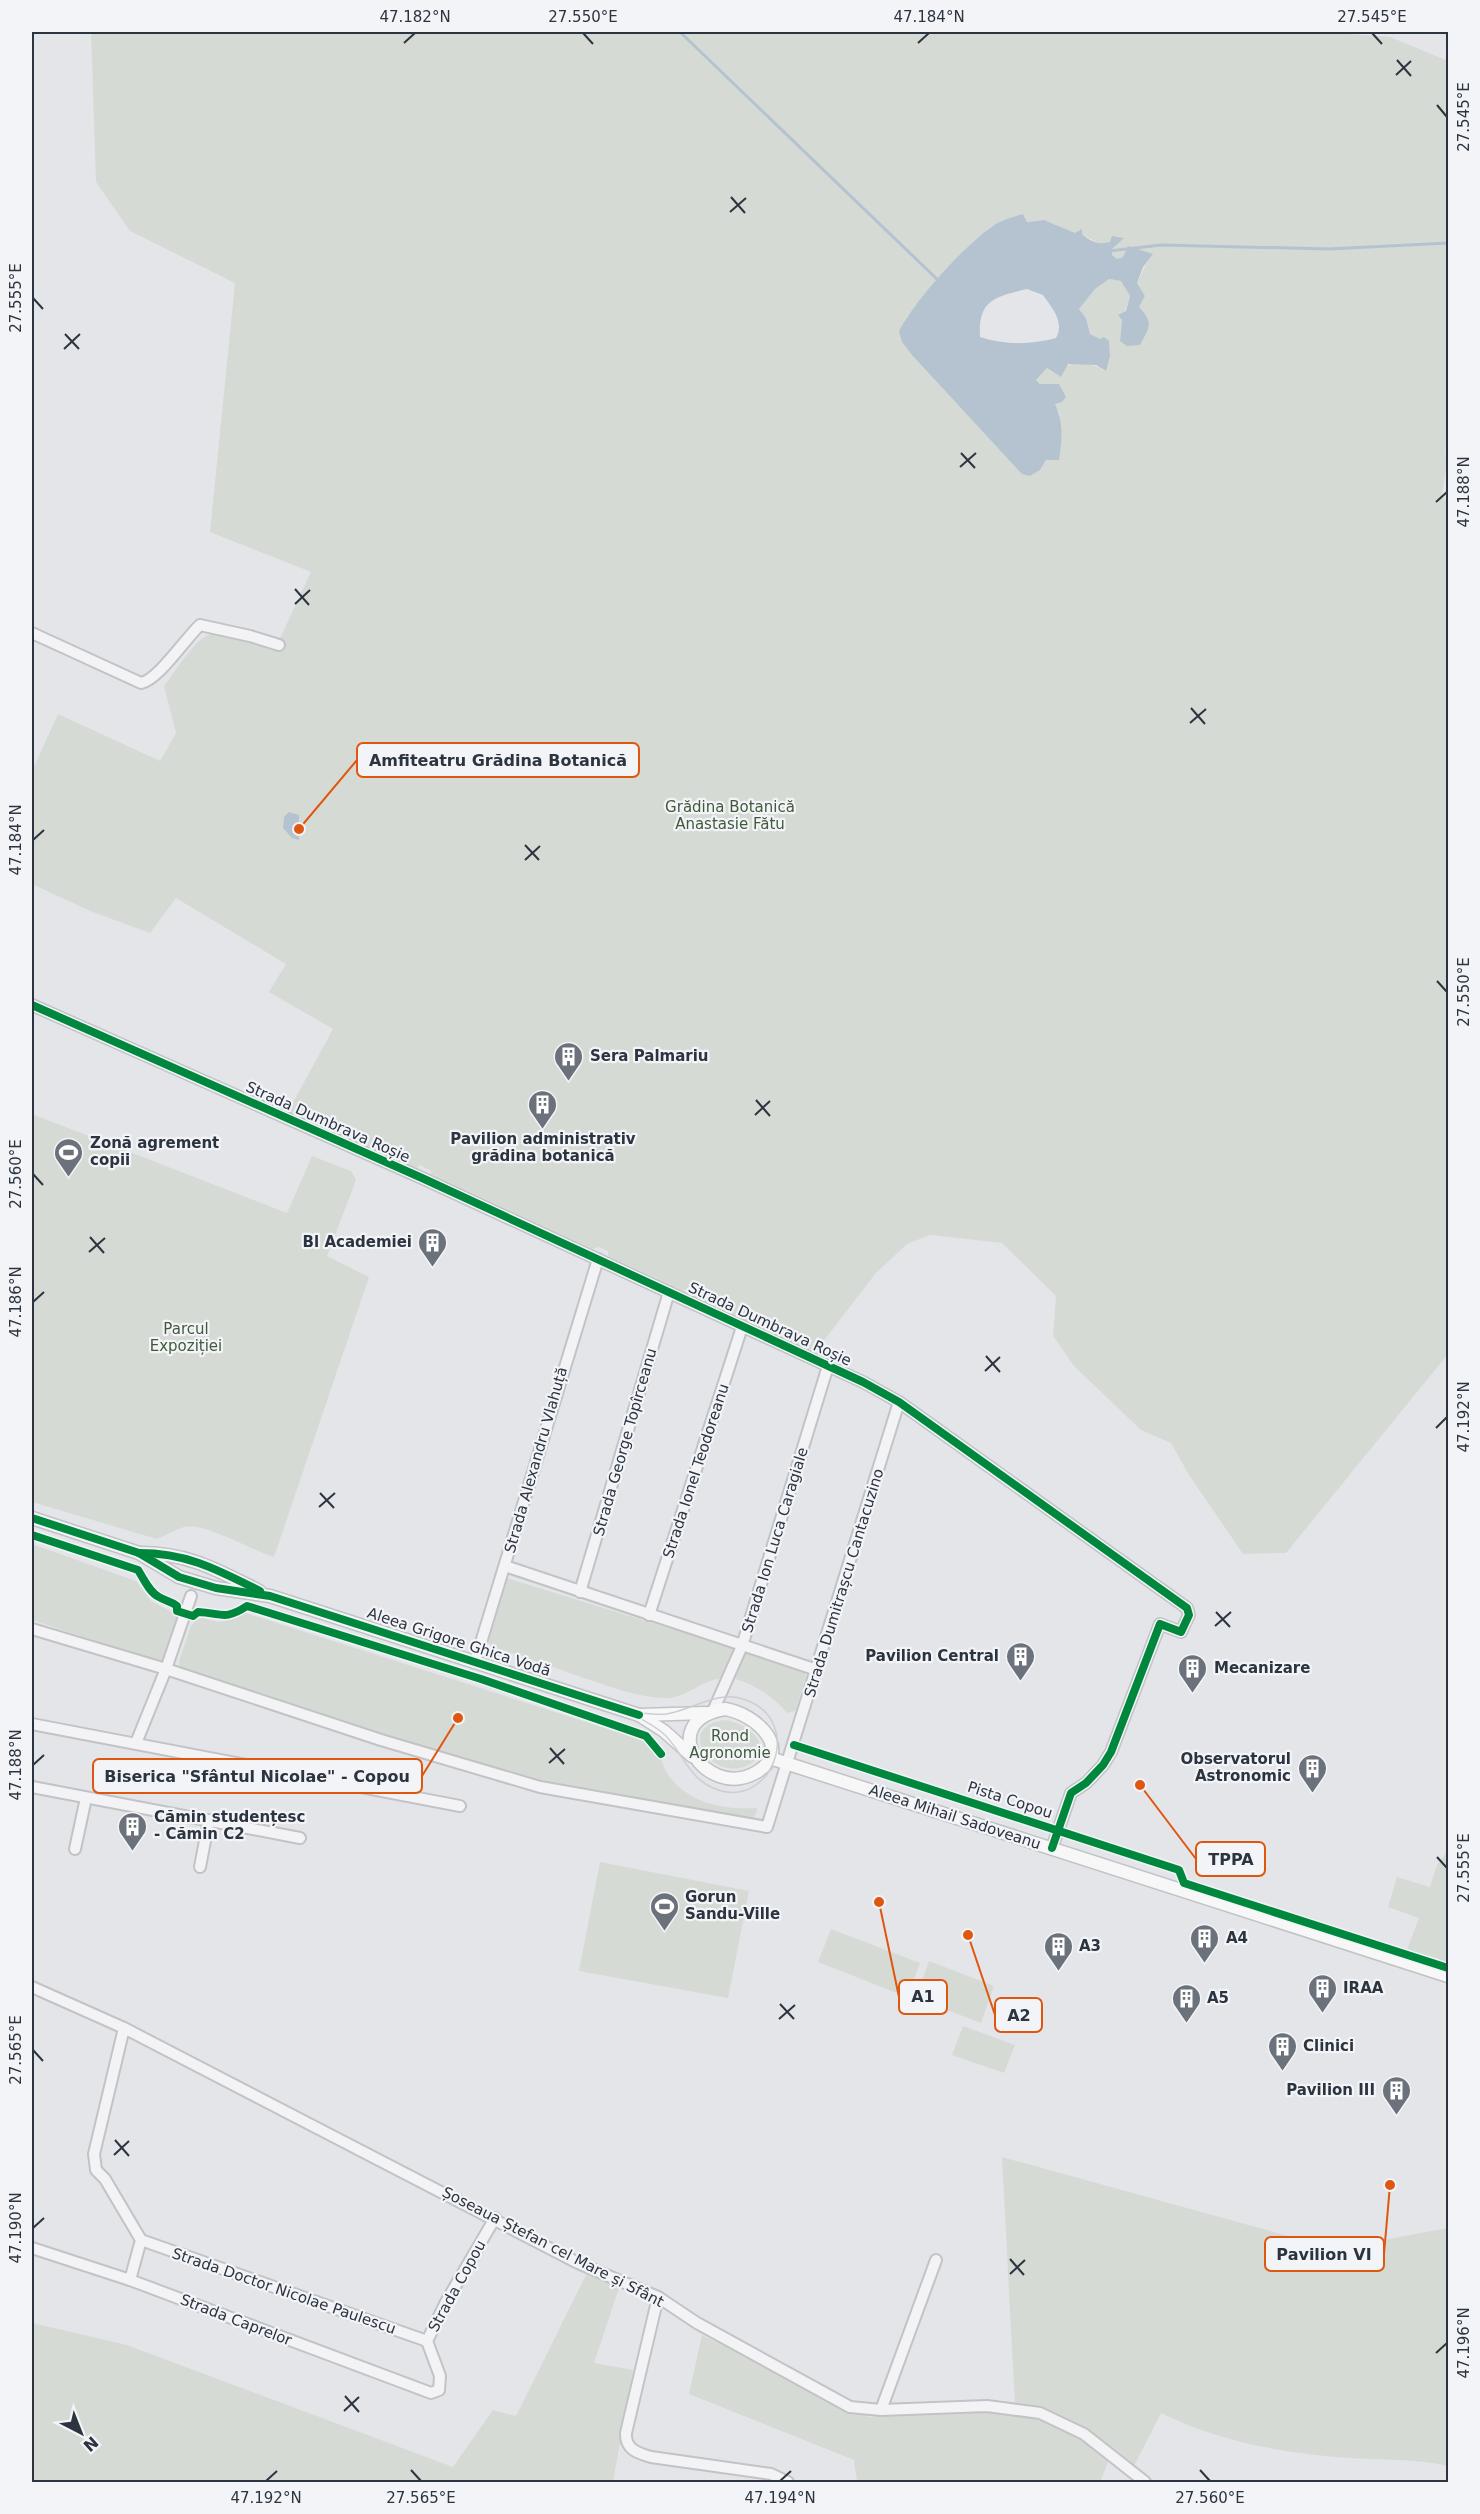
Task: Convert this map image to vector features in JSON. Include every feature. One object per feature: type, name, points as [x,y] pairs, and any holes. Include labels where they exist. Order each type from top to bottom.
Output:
[{"type":"main road","name":"Aleea Grigore Ghica Vodă","points":[[32,1518],[139,1553],[183,1557],[206,1564],[270,1596],[639,1715],[664,1731],[695,1758]]},
{"type":"main road","name":"Aleea Grigore Ghica Vodă","points":[[139,1553],[159,1567],[188,1580],[225,1590],[270,1596]]},
{"type":"main road","points":[[725,1709],[737,1711],[757,1721],[771,1742],[770,1758],[766,1765],[758,1772],[738,1778],[726,1777],[709,1771],[695,1758],[690,1749],[690,1734],[697,1719],[710,1712],[725,1709]]},
{"type":"main road","name":"Aleea Grigore Ghica Vodă","points":[[639,1715],[710,1712]]},
{"type":"main road","name":"Aleea Mihail Sadoveanu","points":[[770,1758],[1449,1976]]},
{"type":"street","points":[[32,633],[141,683],[148,682],[155,676],[184,640],[200,625],[279,645]]},
{"type":"street","name":"Strada Dumbrava Roșie","points":[[32,1005],[422,1178],[828,1366],[899,1402],[1187,1608],[1189,1615],[1180,1632],[1161,1624],[1111,1752],[1086,1783],[1071,1793],[1052,1848]]},
{"type":"street","name":"Strada Alexandru Vlahuță","points":[[475,1662],[598,1259]]},
{"type":"street","name":"Strada George Topîrceanu","points":[[580,1592],[669,1292]]},
{"type":"street","name":"Strada Ionel Teodoreanu","points":[[649,1616],[742,1327]]},
{"type":"street","name":"Strada Ion Luca Caragiale","points":[[710,1712],[742,1646],[828,1366]]},
{"type":"street","name":"Strada Dumitrașcu Cantacuzino","points":[[166,1670],[381,1740],[540,1787],[767,1827],[899,1402]]},
{"type":"street","points":[[505,1566],[649,1616],[817,1670]]},
{"type":"street","points":[[136,1743],[166,1670],[191,1596]]},
{"type":"street","points":[[32,1629],[166,1670]]},
{"type":"street","points":[[32,1724],[460,1806]]},
{"type":"street","points":[[32,1787],[300,1838]]},
{"type":"street","points":[[75,1849],[86,1798]]},
{"type":"street","points":[[200,1867],[209,1820]]},
{"type":"street","name":"Șoseaua Ștefan cel Mare și Sfânt","points":[[32,1988],[124,2028],[495,2218],[578,2263],[658,2297],[698,2323],[850,2407],[881,2410],[987,2406],[1040,2413],[1084,2434],[1145,2482]]},
{"type":"street","points":[[124,2028],[94,2154],[96,2170],[105,2179],[141,2240],[130,2280]]},
{"type":"street","name":"Strada Copou","points":[[439,2390],[440,2376],[427,2341],[446,2302],[495,2218]]},
{"type":"street","name":"Strada Doctor Nicolae Paulescu","points":[[141,2240],[427,2341]]},
{"type":"street","name":"Strada Caprelor","points":[[32,2248],[130,2280],[409,2386],[431,2393],[439,2390]]},
{"type":"street","points":[[881,2410],[936,2260]]},
{"type":"street","points":[[658,2297],[626,2433],[628,2447],[651,2457],[771,2474],[788,2482]]},
{"type":"green space","name":"Grădina Botanică Anastasie Fătu","points":[[91,32],[1322,32],[1390,37],[1448,61],[1448,433],[1445,453],[1448,455],[1442,496],[1448,502],[1448,1354],[1286,1553],[1243,1554],[1189,1475],[1171,1443],[1141,1430],[1074,1366],[1053,1336],[1056,1296],[1002,1243],[930,1235],[907,1244],[876,1273],[815,1352],[695,1296],[690,1290],[682,1290],[608,1256],[608,1251],[599,1247],[593,1249],[431,1174],[431,1171],[420,1165],[416,1168],[357,1142],[356,1136],[347,1132],[341,1134],[289,1110],[333,1029],[269,992],[286,964],[176,898],[150,933],[90,911],[32,884],[32,771],[58,714],[160,761],[176,733],[164,686],[186,656],[205,637],[217,633],[234,635],[276,647],[311,572],[210,532],[235,283],[130,231],[96,182]],"holes":[[[1023,214],[1027,222],[1044,220],[1071,233],[1081,234],[1103,244],[1118,236],[1123,238],[1112,249],[1112,255],[1117,259],[1123,257],[1149,258],[1137,283],[1145,296],[1139,307],[1149,321],[1140,345],[1120,341],[1122,320],[1130,296],[1121,281],[1109,279],[1095,289],[1079,309],[1086,318],[1090,334],[1100,339],[1105,371],[1092,365],[1072,364],[1053,372],[1047,368],[1036,380],[1040,384],[1059,384],[1055,404],[1060,415],[1046,460],[1040,470],[906,318],[967,249]]]},
{"type":"green space","name":"Parcul Expoziției","points":[[32,1114],[287,1213],[312,1156],[351,1171],[356,1180],[327,1256],[369,1277],[274,1557],[203,1528],[184,1527],[157,1539],[32,1502]]},
{"type":"green space","points":[[32,1544],[136,1581],[151,1601],[179,1616],[161,1662],[32,1620]]},
{"type":"green space","points":[[506,1578],[805,1670],[806,1676],[795,1711],[787,1713],[759,1689],[732,1679],[716,1679],[671,1698],[653,1697],[634,1694],[491,1646],[488,1642]]},
{"type":"green space","points":[[245,1613],[646,1741],[659,1755],[669,1776],[687,1793],[697,1799],[720,1806],[757,1808],[756,1814],[749,1821],[535,1782],[180,1669],[179,1661],[191,1626],[196,1620],[203,1618],[218,1622],[233,1619]]},
{"type":"green space","name":"Rond Agronomie","points":[[725,1720],[743,1726],[757,1738],[761,1746],[756,1760],[746,1766],[733,1769],[711,1760],[704,1751],[700,1742],[702,1732],[710,1725]]},
{"type":"green space","points":[[1448,1851],[1448,1963],[1407,1950],[1419,1918],[1388,1907],[1397,1877],[1430,1887],[1437,1865]]},
{"type":"green space","name":"Gorun Sandu-Ville","points":[[600,1862],[749,1891],[728,1998],[579,1971]]},
{"type":"green space","points":[[831,1929],[920,1963],[907,1997],[818,1962]]},
{"type":"green space","points":[[929,1961],[994,1986],[981,2023],[916,1998]]},
{"type":"green space","points":[[963,2026],[1015,2045],[1004,2073],[952,2055]]},
{"type":"green space","points":[[1002,2157],[1335,2249],[1448,2228],[1448,2466],[1419,2461],[1290,2452],[1237,2441],[1185,2424],[1161,2413],[1132,2470],[1085,2432],[1015,2406]]},
{"type":"green space","points":[[588,2271],[619,2288],[594,2363],[633,2370],[613,2482],[32,2482],[32,2323],[127,2345],[453,2467],[493,2410],[516,2416]]},
{"type":"green space","points":[[702,2335],[869,2417],[986,2408],[1039,2415],[1083,2436],[1110,2457],[1100,2482],[857,2482],[854,2460],[689,2394]]},
{"type":"water","points":[[1023,214],[1027,222],[1044,220],[1075,233],[1082,229],[1082,234],[1098,243],[1110,242],[1112,236],[1124,238],[1112,249],[1112,255],[1117,259],[1123,257],[1128,246],[1153,254],[1143,267],[1137,283],[1145,296],[1139,307],[1149,321],[1140,345],[1127,346],[1120,341],[1122,320],[1118,315],[1126,311],[1130,296],[1121,281],[1109,279],[1095,289],[1079,309],[1086,318],[1090,334],[1100,339],[1104,337],[1109,341],[1110,356],[1106,371],[1096,365],[1068,364],[1061,377],[1047,368],[1036,380],[1040,384],[1059,384],[1066,397],[1062,402],[1055,404],[1062,432],[1059,460],[1046,460],[1040,470],[1030,476],[1022,474],[912,355],[902,342],[899,331],[928,289],[954,260],[996,224]],"holes":[[[1027,289],[1043,295],[1058,321],[1056,338],[1018,343],[999,342],[980,337],[982,315],[990,302]]]},
{"type":"water","points":[[289,812],[299,815],[299,840],[292,838],[283,828],[284,817]]},
{"type":"waterway","points":[[680,32],[940,282]]},
{"type":"waterway","points":[[1109,251],[1161,245],[1329,249],[1448,243]]},
{"type":"tram line","points":[[32,1516],[141,1551],[189,1561],[264,1592],[639,1713],[666,1714],[725,1697],[746,1700],[764,1711],[774,1727],[777,1744],[774,1762],[765,1777],[751,1788],[734,1792],[713,1788],[698,1778],[665,1735],[638,1717],[263,1596],[197,1580],[139,1556],[32,1521]]},
{"type":"cycle path","name":"Pista Copou","points":[[32,1005],[422,1178],[863,1382],[899,1402],[1187,1608],[1189,1615],[1181,1632],[1160,1624],[1111,1752],[1103,1765],[1086,1783],[1071,1793],[1052,1848]]},
{"type":"cycle path","points":[[32,1518],[139,1553],[179,1577],[216,1588],[270,1596],[639,1715]]},
{"type":"cycle path","points":[[32,1535],[138,1570],[152,1592],[177,1606],[177,1611],[193,1616],[198,1612],[228,1615],[247,1606],[481,1679],[646,1736],[661,1754]]},
{"type":"cycle path","points":[[139,1553],[188,1559],[260,1591]]},
{"type":"cycle path","name":"Pista Copou","points":[[794,1745],[1179,1870],[1184,1883],[1448,1968]]},
{"type":"place","name":"Amfiteatru Grădina Botanică","points":[[299,829]]},
{"type":"place","name":"Sera Palmariu","points":[[569,1082]]},
{"type":"place","name":"Pavilion administrativ grădina botanică","points":[[543,1130]]},
{"type":"place","name":"Zonă agrement copii","points":[[69,1178]]},
{"type":"place","name":"Bl Academiei","points":[[433,1268]]},
{"type":"place","name":"Pavilion Central","points":[[1020,1682]]},
{"type":"place","name":"Mecanizare","points":[[1193,1694]]},
{"type":"place","name":"Biserica \"Sfântul Nicolae\" - Copou","points":[[458,1718]]},
{"type":"place","name":"TPPA","points":[[1140,1785]]},
{"type":"place","name":"Observatorul Astronomic","points":[[1312,1794]]},
{"type":"place","name":"Cămin studențesc - Cămin C2","points":[[133,1852]]},
{"type":"place","name":"A1","points":[[879,1902]]},
{"type":"place","name":"Gorun Sandu-Ville","points":[[664,1932]]},
{"type":"place","name":"A2","points":[[968,1935]]},
{"type":"place","name":"A4","points":[[1205,1964]]},
{"type":"place","name":"A3","points":[[1058,1972]]},
{"type":"place","name":"IRAA","points":[[1322,2014]]},
{"type":"place","name":"A5","points":[[1186,2024]]},
{"type":"place","name":"Clinici","points":[[1282,2072]]},
{"type":"place","name":"Pavilion III","points":[[1396,2116]]},
{"type":"place","name":"Pavilion VI","points":[[1390,2185]]}]
